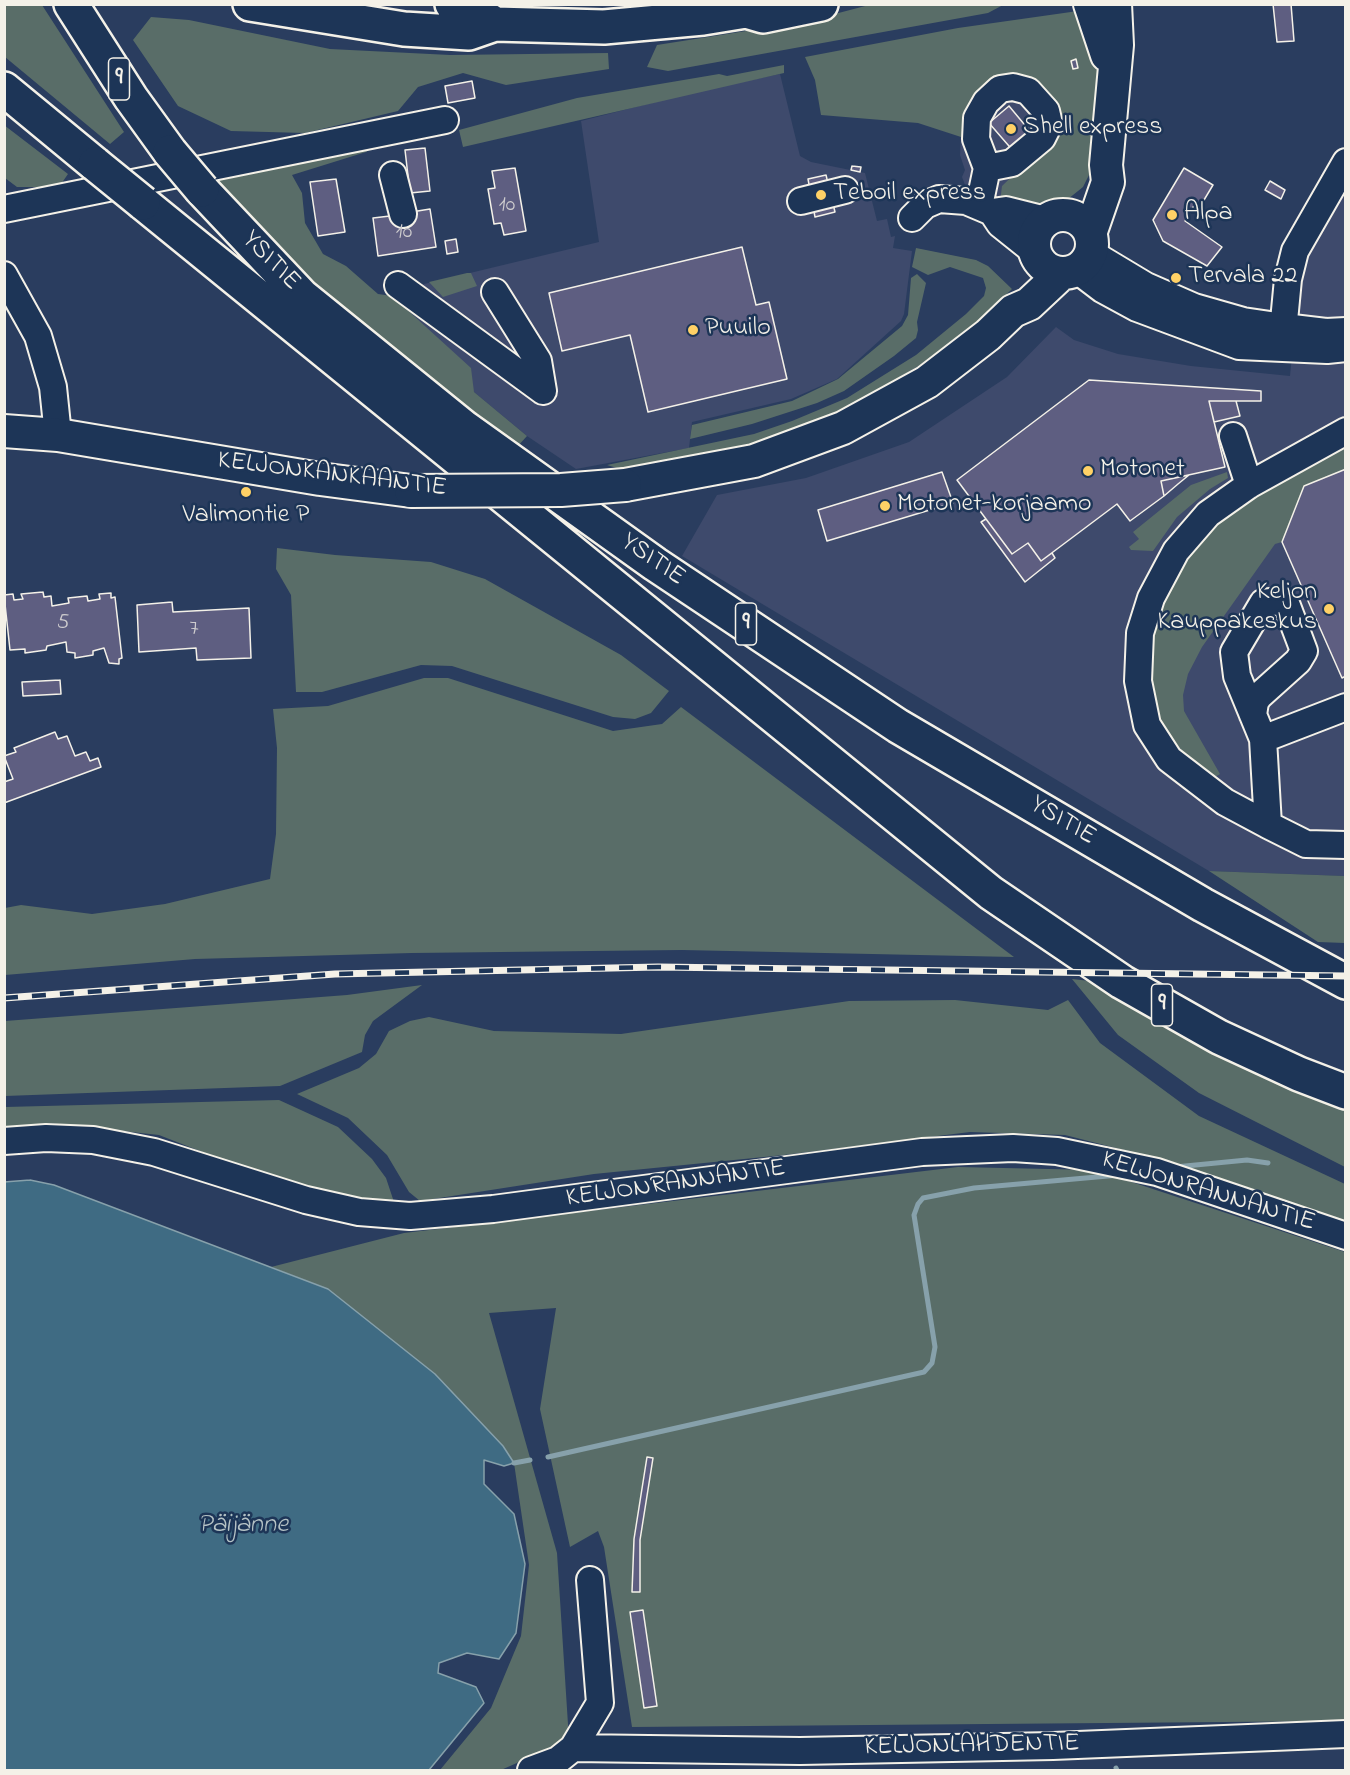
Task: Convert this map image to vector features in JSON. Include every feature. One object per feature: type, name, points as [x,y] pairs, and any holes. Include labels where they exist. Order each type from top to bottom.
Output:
[{"type":"highway","name":"YSITIE","points":[[71,4],[131,98],[170,152],[202,190],[302,296],[465,428],[655,564],[898,726],[1203,905],[1346,982]]},
{"type":"highway","points":[[250,4],[404,29],[469,33],[495,24],[603,27],[750,8],[763,16],[821,4]]},
{"type":"highway","points":[[452,4],[473,10],[495,24]]},
{"type":"highway","name":"9","points":[[4,89],[991,893],[1122,982],[1190,1021],[1299,1074],[1346,1092]]},
{"type":"main road","name":"KELJONKANKAANTIE","points":[[1090,4],[1103,48],[1113,66]]},
{"type":"main road","name":"KELJONKANKAANTIE","points":[[4,431],[58,435],[320,479],[411,491],[515,492],[625,485],[754,461],[843,428],[927,382],[988,335],[1013,311],[1018,296],[1032,278],[1063,247],[1094,177],[1106,165],[1114,91],[1113,66],[1117,45],[1115,4]]},
{"type":"street","points":[[4,209],[446,120]]},
{"type":"street","points":[[1283,338],[1288,279],[1296,251],[1346,162]]},
{"type":"street","points":[[987,168],[985,209],[1000,225],[1063,247],[1194,307],[1244,321],[1283,338],[1346,348]]},
{"type":"street","points":[[393,175],[403,214]]},
{"type":"street","points":[[803,208],[847,198]]},
{"type":"street","points":[[912,218],[926,205],[939,199],[956,199],[985,209],[1006,210],[1063,247]]},
{"type":"street","points":[[4,275],[38,336],[53,387],[58,435]]},
{"type":"street","points":[[398,285],[543,391],[538,361],[495,292]]},
{"type":"street","points":[[1283,338],[1346,331]]},
{"type":"street","points":[[1346,431],[1249,485],[1208,514],[1176,551],[1161,575],[1140,633],[1138,681],[1148,725],[1169,759],[1225,802],[1306,844],[1346,845]]},
{"type":"street","points":[[1233,436],[1249,485]]},
{"type":"street","points":[[1268,825],[1258,727],[1346,707]]},
{"type":"street","name":"KELJONRANNANTIE","points":[[4,1141],[46,1138],[93,1140],[154,1152],[306,1200],[358,1212],[410,1216],[493,1209],[922,1152],[1013,1148],[1057,1151],[1157,1172],[1346,1236]]},
{"type":"street","points":[[531,1770],[558,1760],[573,1748],[600,1703],[590,1580]]},
{"type":"street","name":"KELJONLAHDENTIE","points":[[573,1748],[800,1751],[1053,1746],[1346,1734]]},
{"type":"shaded area","points":[[780,74],[800,156],[811,162],[865,173],[877,221],[887,219],[891,237],[895,236],[893,248],[912,251],[904,314],[901,321],[837,379],[791,399],[692,422],[689,448],[576,469],[527,436],[474,392],[392,296],[395,291],[599,242],[581,121],[698,91]]},
{"type":"shaded area","points":[[1013,76],[1035,80],[1049,92],[1059,106],[1062,128],[1000,202],[967,190],[962,177],[965,170],[960,155],[961,137],[974,98],[994,78]]},
{"type":"shaded area","points":[[1345,181],[1345,876],[1209,871],[682,556],[717,495],[806,478],[909,442],[1007,377],[1056,327],[1074,340],[1118,354],[1191,366],[1290,376],[1301,260]]},
{"type":"green space","points":[[4,5],[42,5],[124,132],[110,144],[5,57]]},
{"type":"green space","points":[[869,5],[1003,5],[988,13],[668,71],[647,67],[657,45],[765,28]]},
{"type":"green space","points":[[1085,10],[1102,75],[1092,169],[1083,187],[1068,199],[1020,206],[1000,202],[1002,186],[1062,128],[1059,106],[1049,92],[1035,80],[1013,76],[994,78],[974,98],[961,137],[918,123],[821,115],[815,80],[805,57],[958,28]]},
{"type":"green space","points":[[151,17],[189,20],[330,49],[450,55],[608,53],[609,69],[506,85],[463,73],[418,87],[398,111],[305,133],[231,131],[178,106],[133,40]]},
{"type":"green space","points":[[784,65],[784,73],[463,147],[459,130],[577,98],[719,74],[727,76]]},
{"type":"green space","points":[[4,125],[68,174],[59,187],[17,187],[5,178]]},
{"type":"green space","points":[[380,143],[366,152],[292,175],[302,193],[305,223],[323,254],[346,266],[378,294],[392,296],[471,368],[474,392],[527,436],[517,447],[408,363],[325,292],[270,240],[213,175]]},
{"type":"green space","points":[[916,248],[976,260],[988,266],[1012,289],[977,323],[920,365],[848,408],[823,419],[756,443],[692,458],[620,469],[607,465],[754,434],[792,421],[847,398],[916,355],[966,314],[984,296],[986,288],[983,278],[950,267],[928,275],[912,267]]},
{"type":"green space","points":[[471,273],[477,286],[443,297],[429,282]]},
{"type":"green space","points":[[917,274],[926,283],[917,322],[916,338],[894,356],[844,391],[817,403],[752,424],[690,439],[692,425],[792,401],[838,379],[902,326],[908,315],[911,278]]},
{"type":"green space","points":[[1345,442],[1345,469],[1282,542],[1275,544],[1202,647],[1188,674],[1183,695],[1184,711],[1220,774],[1215,777],[1189,759],[1162,727],[1154,704],[1148,673],[1155,612],[1178,567],[1201,535],[1231,508]]},
{"type":"green space","points":[[1227,472],[1228,478],[1210,489],[1177,517],[1153,551],[1131,550],[1129,547],[1139,539],[1133,532],[1191,485]]},
{"type":"green space","points":[[277,548],[431,562],[485,579],[621,655],[669,691],[651,713],[635,719],[613,717],[452,666],[421,665],[322,692],[296,692],[291,595],[276,569]]},
{"type":"green space","points":[[424,678],[448,678],[613,731],[662,724],[681,707],[1014,957],[682,950],[412,953],[195,959],[5,975],[5,908],[21,905],[92,914],[165,904],[270,879],[276,834],[277,748],[273,709],[328,706]]},
{"type":"green space","points":[[1209,871],[1345,876],[1345,943],[1318,942]]},
{"type":"green space","points":[[1072,979],[1099,982],[1317,1098],[1345,1108],[1345,1167],[1199,1093],[1118,1035]]},
{"type":"green space","points":[[422,985],[373,1021],[365,1035],[362,1052],[280,1086],[5,1096],[5,1021],[347,995]]},
{"type":"green space","points":[[955,1000],[1048,1010],[1068,1000],[1100,1043],[1199,1116],[1345,1184],[1345,1223],[1155,1158],[1065,1135],[970,1132],[784,1155],[594,1174],[420,1201],[409,1192],[387,1155],[348,1118],[297,1094],[359,1068],[376,1054],[389,1031],[410,1021],[429,1017],[494,1031],[621,1034],[849,1001]]},
{"type":"green space","points":[[279,1100],[338,1127],[372,1159],[386,1178],[394,1202],[351,1200],[279,1182],[159,1135],[48,1123],[5,1129],[5,1107]]},
{"type":"green space","points":[[958,1167],[1095,1170],[1345,1252],[1345,1721],[632,1727],[604,1547],[598,1531],[570,1547],[540,1409],[556,1308],[489,1313],[557,1553],[569,1740],[501,1770],[440,1770],[491,1708],[521,1636],[529,1565],[514,1463],[503,1446],[435,1374],[328,1289],[271,1267],[404,1233]]},
{"type":"water","name":"Päijänne","points":[[30,1180],[54,1185],[328,1289],[435,1374],[503,1446],[514,1463],[504,1466],[484,1460],[484,1484],[514,1514],[525,1564],[516,1633],[499,1659],[467,1653],[439,1663],[438,1673],[476,1687],[484,1703],[429,1770],[5,1770],[4,1182]]},
{"type":"building","points":[[1273,4],[1291,4],[1294,41],[1277,42]]},
{"type":"building","points":[[1076,59],[1078,68],[1073,69],[1071,61]]},
{"type":"building","points":[[472,81],[475,98],[448,103],[445,86]]},
{"type":"building","points":[[1009,106],[1034,136],[1015,153],[989,123]]},
{"type":"building","points":[[425,148],[430,191],[410,193],[405,150]]},
{"type":"building","points":[[852,166],[861,167],[860,172],[851,170]]},
{"type":"building","points":[[515,168],[526,231],[504,235],[501,223],[494,224],[488,189],[495,188],[492,171]]},
{"type":"building","name":"Alpa","points":[[1184,168],[1213,185],[1198,210],[1193,207],[1185,221],[1222,247],[1207,266],[1163,241],[1153,220]]},
{"type":"building","points":[[826,175],[835,212],[815,217],[808,179]]},
{"type":"building","points":[[336,179],[345,232],[318,236],[310,182]]},
{"type":"building","points":[[1270,181],[1285,190],[1281,199],[1265,190]]},
{"type":"building","points":[[389,206],[399,214],[430,209],[436,247],[378,256],[373,218],[390,216]]},
{"type":"building","points":[[456,239],[458,252],[447,254],[445,241]]},
{"type":"building","points":[[742,247],[756,305],[769,302],[787,379],[648,412],[630,335],[562,351],[549,293]]},
{"type":"building","name":"Motonet","points":[[1089,380],[1261,391],[1261,401],[1209,401],[1225,467],[1161,481],[1164,496],[1130,521],[1117,504],[1041,561],[1028,543],[1012,554],[957,480]]},
{"type":"building","points":[[1209,401],[1236,401],[1240,416],[1214,422]]},
{"type":"building","name":"Keljon Kauppakeskus","points":[[1346,469],[1346,676],[1342,678],[1282,542],[1304,486]]},
{"type":"building","name":"Motonet-korjaamo","points":[[942,472],[953,503],[827,541],[818,510]]},
{"type":"building","points":[[1189,475],[1178,484],[1164,496],[1161,481]]},
{"type":"building","points":[[986,519],[1012,554],[1028,543],[1041,561],[1052,553],[1055,558],[1025,582],[981,522]]},
{"type":"building","points":[[43,592],[44,597],[51,596],[52,606],[69,603],[68,598],[87,596],[88,601],[100,599],[99,594],[111,593],[111,598],[115,597],[122,658],[119,659],[119,664],[109,663],[104,648],[93,651],[93,655],[75,658],[75,653],[67,652],[66,642],[47,646],[46,650],[25,653],[25,649],[10,650],[4,595],[13,594],[14,600],[23,599],[21,594]]},
{"type":"building","points":[[172,602],[173,612],[249,608],[251,658],[197,660],[196,648],[139,652],[137,605]]},
{"type":"building","points":[[60,680],[61,694],[23,696],[22,682]]},
{"type":"building","points":[[55,732],[58,739],[67,736],[75,756],[86,752],[90,761],[98,758],[101,767],[4,803],[4,782],[13,779],[4,756],[16,752],[14,748]]},
{"type":"building","points":[[647,1457],[653,1458],[640,1540],[640,1592],[632,1592],[634,1539]]},
{"type":"building","points":[[643,1610],[657,1706],[644,1708],[630,1612]]},
{"type":"waterway","points":[[1175,1167],[1247,1160],[1268,1163]]},
{"type":"waterway","points":[[548,1457],[924,1372],[932,1363],[935,1347],[914,1215],[923,1198],[974,1188],[1119,1175]]},
{"type":"waterway","points":[[514,1463],[530,1460]]},
{"type":"railway","points":[[4,998],[335,974],[658,967],[1346,976]]},
{"type":"place","name":"Shell express","points":[[1011,129]]},
{"type":"place","name":"Teboil express","points":[[821,195]]},
{"type":"place","name":"Alpa","points":[[1172,215]]},
{"type":"place","name":"Tervala 22","points":[[1176,278]]},
{"type":"place","name":"Puuilo","points":[[693,330]]},
{"type":"place","name":"Motonet","points":[[1088,471]]},
{"type":"place","name":"Valimontie P","points":[[246,492]]},
{"type":"place","name":"Motonet-korjaamo","points":[[885,506]]},
{"type":"place","name":"Keljon Kauppakeskus","points":[[1329,609]]}]
